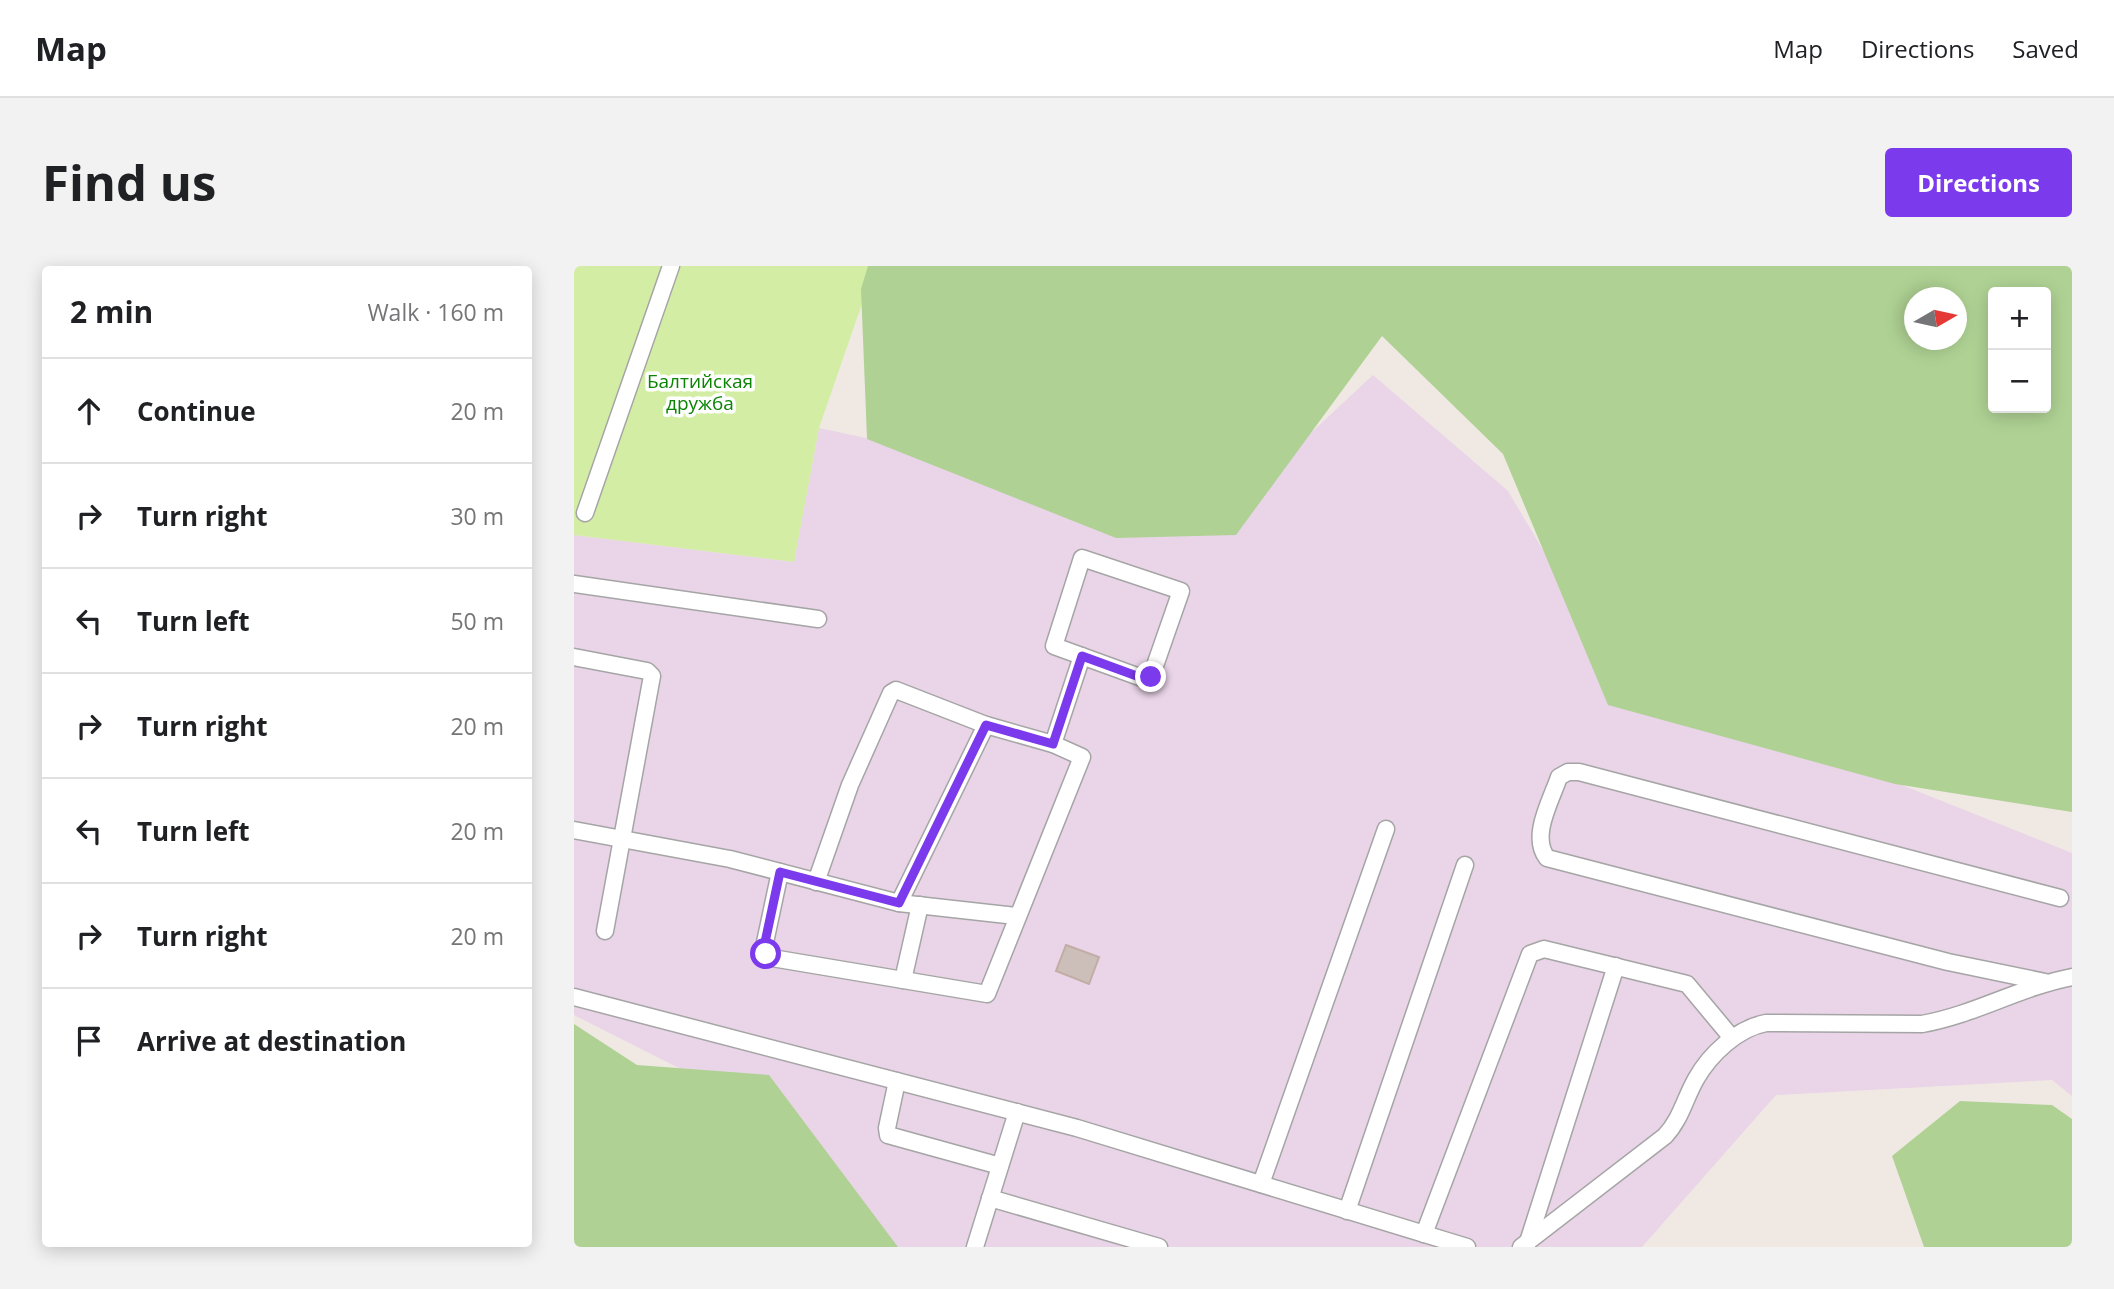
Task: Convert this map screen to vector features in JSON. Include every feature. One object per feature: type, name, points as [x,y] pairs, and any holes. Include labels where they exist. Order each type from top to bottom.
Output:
[{"type":"lane","points":[[585,513],[671,266]]},
{"type":"lane","points":[[1082,558],[1181,592],[1151,677],[1145,679],[1082,656],[1054,646],[1082,558]]},
{"type":"lane","points":[[574,584],[818,619]]},
{"type":"lane","points":[[1053,744],[1082,656]]},
{"type":"lane","points":[[574,657],[647,671],[652,676],[605,931]]},
{"type":"lane","points":[[780,872],[764,947],[766,954],[772,958],[987,995],[993,986],[1016,916],[1081,762],[1080,754],[986,725],[904,691],[891,693],[850,785],[816,882]]},
{"type":"lane","points":[[899,903],[986,725]]},
{"type":"lane","points":[[2045,982],[1935,958],[1547,858],[1540,850],[1539,837],[1559,777],[1568,772],[1579,772],[2060,898]]},
{"type":"lane","points":[[1261,1185],[1386,829]]},
{"type":"lane","points":[[574,830],[730,859],[899,903],[1016,916]]},
{"type":"lane","points":[[1347,1211],[1465,865]]},
{"type":"lane","points":[[903,980],[920,905]]},
{"type":"lane","points":[[1424,1234],[1530,954],[1544,949],[1687,984],[1732,1038]]},
{"type":"lane","points":[[1525,1245],[1616,966]]},
{"type":"lane","points":[[1525,1245],[1665,1136],[1677,1121],[1696,1078],[1732,1038],[1766,1023],[1923,1024],[1946,1019],[2045,982],[2072,977]]},
{"type":"lane","points":[[574,997],[1017,1112],[1467,1247]]},
{"type":"lane","points":[[897,1080],[887,1128],[888,1135],[1000,1166]]},
{"type":"lane","points":[[975,1247],[1017,1112]]},
{"type":"lane","points":[[990,1198],[1159,1247]]},
{"type":"shaded area","points":[[1373,375],[1508,491],[1614,670],[2072,853],[2072,1096],[2052,1080],[1776,1095],[1642,1247],[862,1247],[744,1101],[574,1015],[574,535],[794,562],[819,428],[1224,514]]},
{"type":"green space","name":"Балтийская дружба","points":[[574,266],[875,266],[819,428],[794,562],[574,535]]},
{"type":"green space","points":[[868,266],[2072,266],[2072,812],[1895,784],[1608,705],[1503,454],[1382,336],[1236,535],[1116,538],[867,439],[861,289]]},
{"type":"green space","points":[[574,1024],[637,1065],[769,1075],[898,1247],[574,1247]]},
{"type":"green space","points":[[1960,1101],[2052,1105],[2072,1119],[2072,1247],[1924,1247],[1892,1156]]},
{"type":"building","points":[[1066,945],[1099,957],[1089,984],[1056,971]]},
{"type":"route","points":[[766,954],[764,947],[780,872],[899,903],[986,725],[1053,744],[1082,656],[1145,679],[1151,677]]}]
